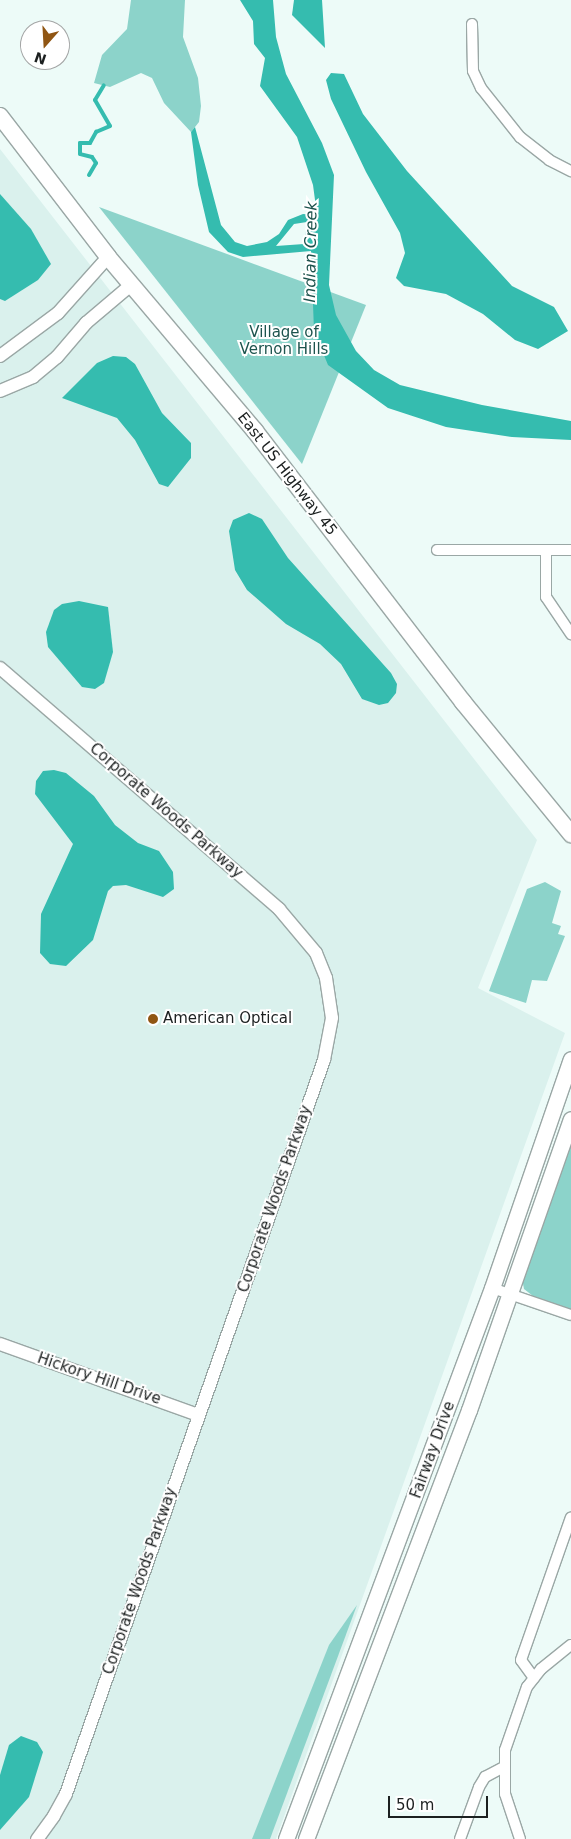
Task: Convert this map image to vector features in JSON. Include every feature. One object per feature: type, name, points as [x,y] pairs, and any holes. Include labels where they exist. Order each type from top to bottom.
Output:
[{"type":"main road","name":"East US Highway 45","points":[[0,116],[108,257],[255,431],[463,702],[571,834]]},
{"type":"main road","points":[[550,809],[571,815]]},
{"type":"main road","name":"Fairway Drive","points":[[286,1839],[492,1288],[571,1059]]},
{"type":"main road","name":"Fairway Drive","points":[[306,1839],[469,1410],[571,1119]]},
{"type":"street","points":[[472,24],[473,71],[481,88],[520,137],[549,160],[571,170]]},
{"type":"street","points":[[0,356],[58,312],[108,257]]},
{"type":"street","points":[[0,391],[33,377],[57,357],[86,323],[132,285]]},
{"type":"street","points":[[437,550],[571,550]]},
{"type":"street","points":[[546,550],[546,598],[571,634]]},
{"type":"street","name":"Corporate Woods Parkway","points":[[0,668],[279,909],[307,939],[326,978],[332,1018],[324,1060],[66,1794],[54,1816],[36,1839]]},
{"type":"street","points":[[492,1288],[571,1315]]},
{"type":"street","name":"Hickory Hill Drive","points":[[0,1344],[198,1414]]},
{"type":"street","points":[[534,1678],[521,1660],[571,1517]]},
{"type":"street","points":[[520,1839],[506,1794],[504,1767],[518,1705],[534,1678],[571,1645]]},
{"type":"street","points":[[460,1839],[479,1787],[485,1777],[504,1767]]},
{"type":"shaded area","name":"Indian Creek","points":[[240,0],[273,0],[276,37],[286,74],[322,143],[334,175],[329,285],[336,315],[356,351],[374,370],[400,385],[482,405],[571,421],[571,440],[512,437],[446,427],[388,408],[328,365],[314,331],[311,251],[243,257],[228,252],[209,232],[198,185],[191,132],[195,127],[221,225],[235,242],[247,246],[267,242],[279,234],[288,220],[303,214],[317,215],[313,185],[297,137],[260,86],[265,58],[254,44],[253,21]],"holes":[[[307,222],[304,244],[276,246],[294,224]]]},
{"type":"shaded area","points":[[294,0],[322,0],[325,48],[292,15]]},
{"type":"shaded area","points":[[331,73],[344,74],[363,114],[407,171],[512,286],[554,307],[568,331],[538,349],[515,340],[483,314],[446,294],[404,286],[396,278],[405,253],[400,233],[366,172],[331,99],[326,80]]},
{"type":"shaded area","points":[[0,149],[537,840],[478,988],[565,1033],[276,1839],[0,1839]]},
{"type":"shaded area","points":[[0,194],[31,229],[51,264],[38,280],[5,301],[0,299]]},
{"type":"shaded area","points":[[113,356],[126,357],[135,364],[162,413],[191,443],[191,458],[168,487],[159,484],[135,440],[117,418],[62,398],[97,363]]},
{"type":"shaded area","points":[[249,513],[262,519],[288,558],[391,673],[397,684],[396,693],[388,703],[379,705],[362,699],[341,664],[320,644],[286,624],[247,590],[235,570],[229,531],[233,520]]},
{"type":"shaded area","points":[[79,601],[108,607],[113,652],[104,683],[95,689],[82,687],[48,647],[46,632],[54,610],[62,604]]},
{"type":"shaded area","points":[[54,770],[66,773],[94,796],[115,825],[138,843],[159,851],[173,872],[174,889],[163,897],[126,885],[113,886],[108,891],[93,940],[66,966],[50,964],[40,953],[41,914],[73,844],[35,794],[36,781],[43,771]]},
{"type":"shaded area","points":[[21,1736],[37,1742],[43,1752],[29,1797],[0,1830],[0,1775],[9,1745]]},
{"type":"green space","points":[[131,0],[185,0],[183,37],[198,78],[201,106],[199,122],[191,132],[164,103],[152,78],[141,73],[110,87],[94,83],[102,55],[127,29]]},
{"type":"green space","name":"Village of Vernon Hills","points":[[99,207],[366,305],[302,464]]},
{"type":"green space","points":[[545,882],[561,891],[552,923],[561,926],[558,934],[565,936],[547,981],[532,980],[526,1003],[489,991],[527,889]]},
{"type":"green space","points":[[571,1144],[571,1309],[533,1296],[524,1289],[522,1278]]},
{"type":"green space","points":[[357,1605],[270,1839],[252,1839],[329,1645]]},
{"type":"waterway","points":[[89,175],[96,163],[92,157],[80,154],[80,143],[90,143],[96,132],[110,126],[95,100],[104,85]]},
{"type":"place","name":"American Optical","points":[[153,1019]]}]
